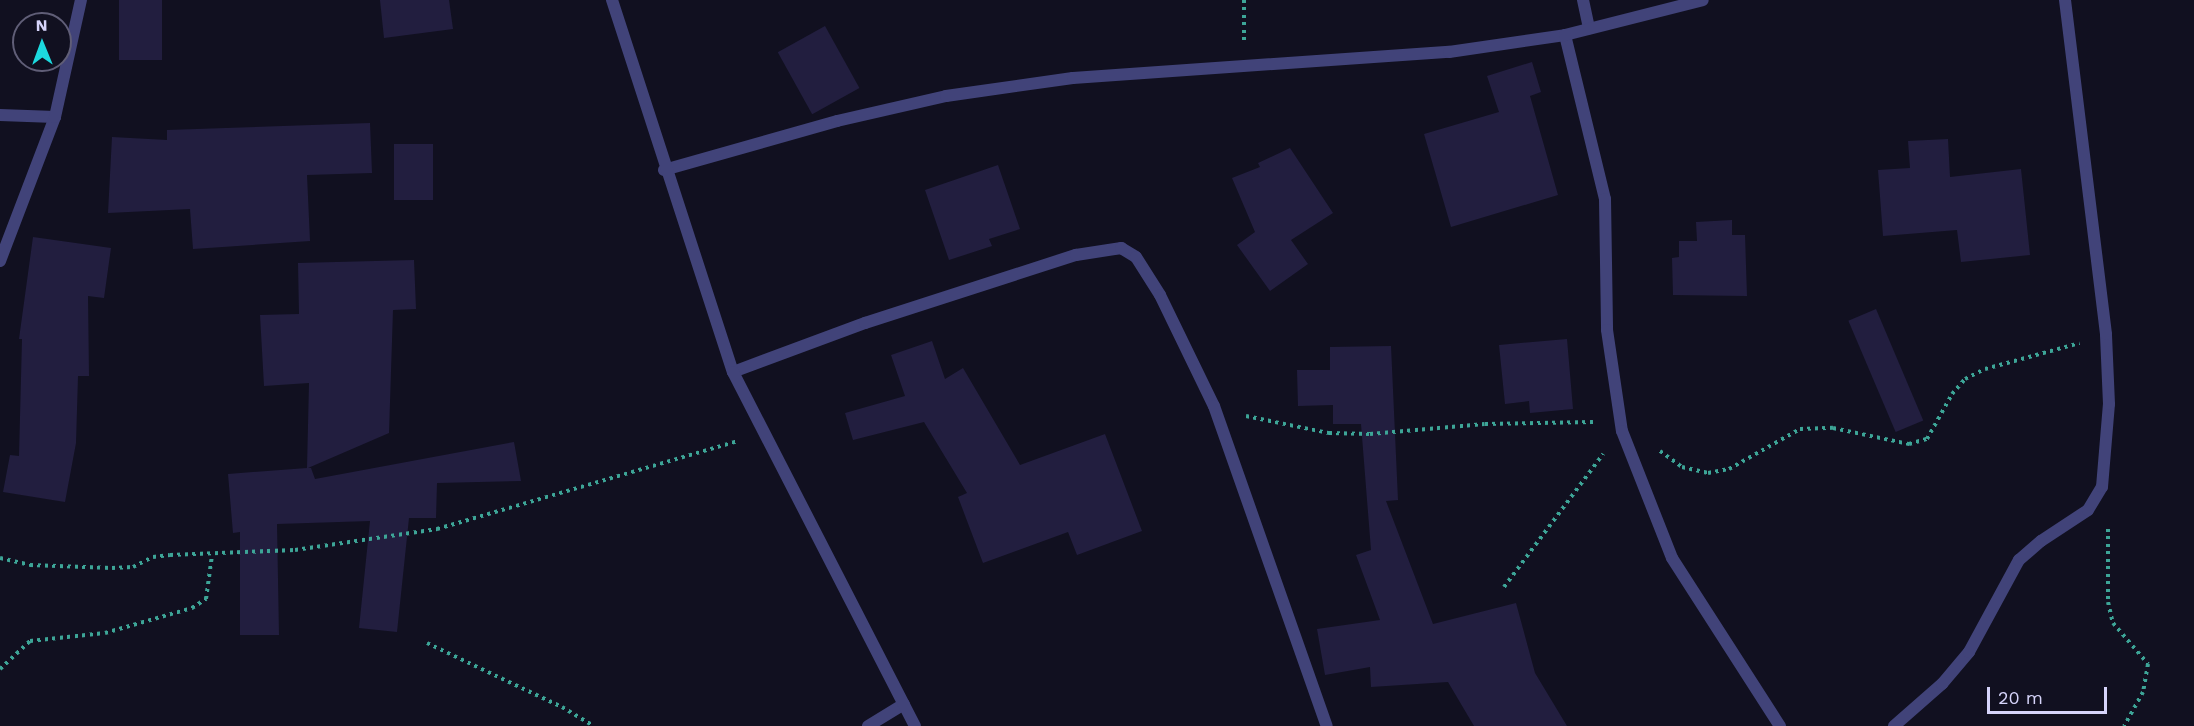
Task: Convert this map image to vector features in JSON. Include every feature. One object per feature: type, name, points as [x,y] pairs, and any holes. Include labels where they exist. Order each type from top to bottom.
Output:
[{"type":"street","points":[[0,261],[55,117],[81,0]]},
{"type":"street","points":[[612,0],[664,170],[733,372],[762,433],[915,726]]},
{"type":"street","points":[[1582,0],[1589,28]]},
{"type":"street","points":[[664,170],[837,121],[946,96],[1073,78],[1245,65],[1347,62],[1565,35],[1703,0]]},
{"type":"street","points":[[1894,726],[1942,684],[1969,652],[2019,560],[2041,541],[2088,510],[2102,487],[2109,404],[2106,334],[2065,0]]},
{"type":"street","points":[[1565,35],[1605,199],[1607,330],[1621,426],[1672,558],[1780,726]]},
{"type":"street","points":[[0,115],[55,117]]},
{"type":"street","points":[[733,372],[997,280],[1104,248],[1121,248],[1136,257],[1160,295],[1214,406],[1327,726]]},
{"type":"street","points":[[868,726],[904,704]]},
{"type":"path","points":[[1244,0],[1245,65]]},
{"type":"path","points":[[1214,406],[1268,422],[1329,433],[1621,426],[1641,437],[1682,467],[1708,473],[1729,469],[1800,429],[1833,428],[1909,444],[1928,439],[1952,394],[1965,379],[1985,369],[2106,334]]},
{"type":"path","points":[[1504,587],[1621,426]]},
{"type":"path","points":[[0,558],[30,565],[133,567],[153,557],[295,550],[437,529],[670,464],[762,433]]},
{"type":"path","points":[[2102,487],[2108,519],[2108,602],[2113,623],[2148,664],[2143,692],[2124,726]]},
{"type":"path","points":[[0,669],[30,640],[105,633],[192,608],[206,599],[212,555]]},
{"type":"path","points":[[427,643],[562,707],[594,726]]},
{"type":"building","points":[[119,0],[162,0],[162,60],[119,60]]},
{"type":"building","points":[[380,0],[449,0],[453,29],[384,38]]},
{"type":"building","points":[[825,26],[859,88],[812,114],[778,52]]},
{"type":"building","points":[[1532,62],[1541,92],[1530,96],[1558,195],[1451,227],[1424,134],[1499,112],[1487,76]]},
{"type":"building","points":[[370,123],[372,173],[307,175],[310,241],[193,249],[190,209],[108,213],[112,137],[167,140],[167,130]]},
{"type":"building","points":[[1948,139],[1950,177],[2021,169],[2030,255],[1961,262],[1957,230],[1883,236],[1878,170],[1910,168],[1908,141]]},
{"type":"building","points":[[394,144],[433,144],[433,200],[394,200]]},
{"type":"building","points":[[1290,148],[1333,213],[1291,240],[1308,264],[1270,291],[1237,245],[1255,232],[1232,178],[1260,167],[1258,163]]},
{"type":"building","points":[[998,165],[1020,229],[989,239],[992,246],[949,260],[925,190]]},
{"type":"building","points":[[1732,220],[1732,235],[1745,235],[1747,296],[1673,295],[1672,258],[1679,257],[1679,241],[1697,241],[1696,222]]},
{"type":"building","points":[[33,237],[111,248],[104,298],[88,296],[89,376],[78,376],[76,443],[65,502],[3,492],[10,455],[19,456],[22,339],[19,339]]},
{"type":"building","points":[[414,260],[416,309],[393,310],[389,433],[308,468],[311,468],[315,479],[514,442],[521,481],[437,483],[436,518],[409,518],[397,632],[359,628],[370,521],[277,524],[279,635],[240,635],[240,532],[233,533],[228,474],[307,468],[309,383],[264,386],[260,315],[299,314],[298,263]]},
{"type":"building","points":[[1876,309],[1923,420],[1896,432],[1848,321]]},
{"type":"building","points":[[1567,339],[1573,409],[1530,413],[1529,401],[1505,404],[1499,345]]},
{"type":"building","points":[[932,341],[945,379],[963,368],[1020,465],[1105,434],[1142,531],[1077,555],[1068,532],[983,563],[958,497],[967,493],[924,422],[853,440],[845,413],[905,396],[891,355]]},
{"type":"building","points":[[1391,346],[1398,500],[1386,501],[1433,624],[1516,603],[1535,673],[1567,726],[1474,726],[1448,682],[1371,687],[1370,667],[1325,675],[1317,629],[1380,620],[1356,555],[1371,550],[1361,424],[1333,424],[1333,405],[1298,406],[1297,370],[1330,370],[1330,347]]}]
